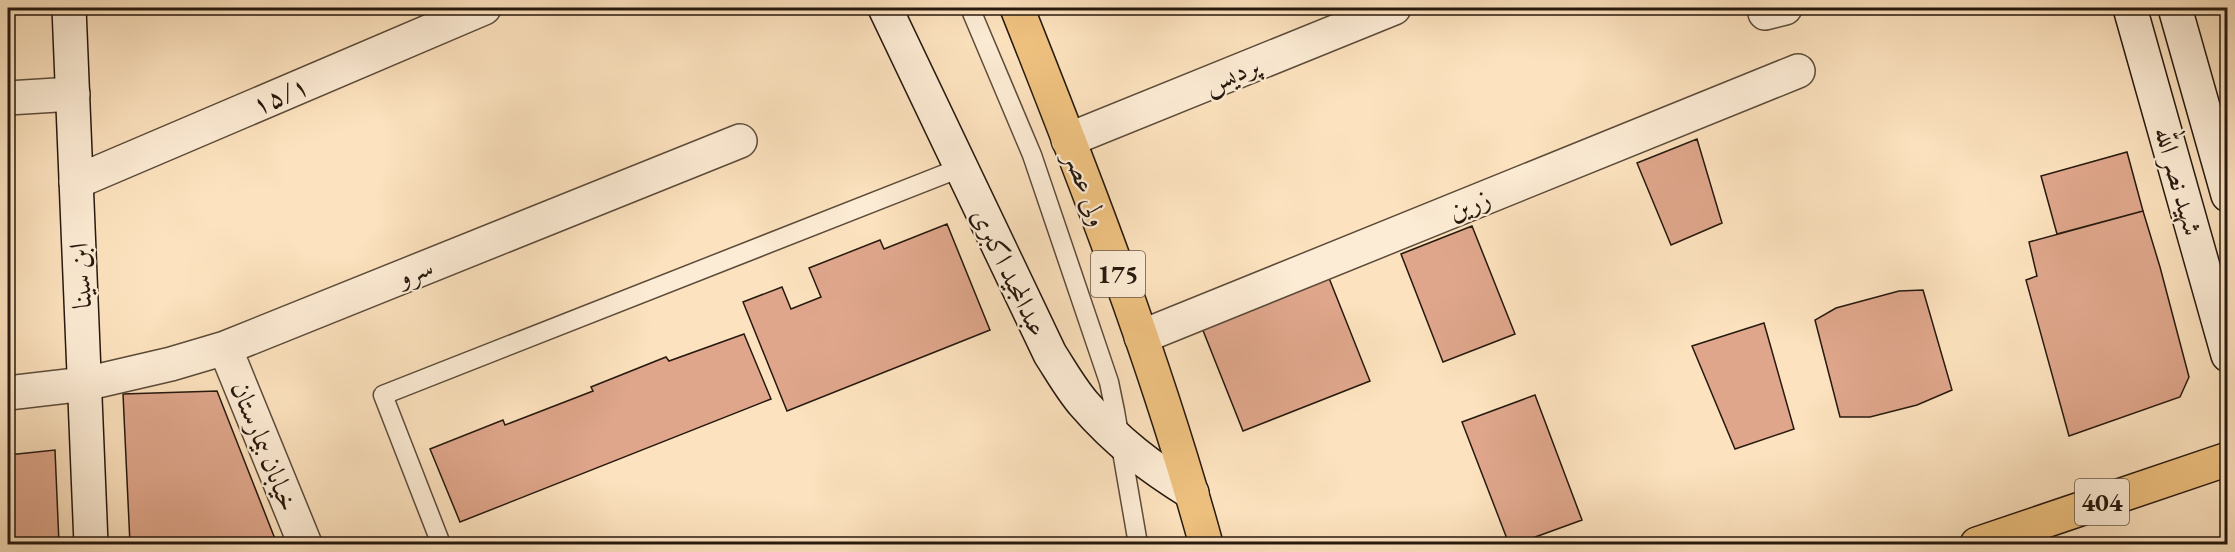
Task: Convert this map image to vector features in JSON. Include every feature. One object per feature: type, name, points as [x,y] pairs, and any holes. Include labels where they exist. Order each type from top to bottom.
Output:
[{"type":"main road","name":"ولی عصر","points":[[1017,8],[1141,337],[1192,493],[1206,544]]},
{"type":"main road","name":"404","points":[[1993,542],[2228,459]]},
{"type":"street","name":"ابن سینا","points":[[69,8],[91,544]]},
{"type":"street","name":"۱۵/۱","points":[[76,182],[484,8]]},
{"type":"street","name":"عبدالمجید اکبری","points":[[885,8],[1050,354],[1082,403],[1120,443],[1150,467],[1192,493]]},
{"type":"street","name":"پردیس","points":[[1068,140],[1394,8]]},
{"type":"street","name":"شهید نصر الله","points":[[2130,8],[2228,355]]},
{"type":"street","points":[[2175,8],[2228,195]]},
{"type":"street","name":"زرین","points":[[1141,337],[1798,70]]},
{"type":"street","points":[[8,98],[73,94]]},
{"type":"street","name":"سرو","points":[[8,393],[86,384],[171,364],[225,348],[740,141]]},
{"type":"street","name":"خیابان بیمارستان","points":[[225,348],[305,544]]},
{"type":"lane","points":[[970,8],[1032,155],[1108,382],[1138,544]]},
{"type":"lane","points":[[441,544],[383,395],[960,168]]},
{"type":"building","points":[[1697,139],[1722,223],[1671,245],[1637,163]]},
{"type":"building","points":[[2127,152],[2143,211],[2057,234],[2041,176]]},
{"type":"building","points":[[2143,211],[2189,377],[2180,397],[2069,436],[2026,280],[2037,276],[2029,242]]},
{"type":"building","points":[[947,224],[990,330],[787,411],[743,302],[782,287],[791,309],[821,297],[809,268],[880,240],[884,249]]},
{"type":"building","points":[[1472,226],[1515,334],[1443,362],[1401,254]]},
{"type":"building","points":[[1329,278],[1370,381],[1243,431],[1202,328]]},
{"type":"building","points":[[1923,290],[1952,390],[1917,405],[1870,417],[1840,417],[1815,320],[1836,308],[1899,291]]},
{"type":"building","points":[[1764,323],[1794,429],[1735,449],[1692,346]]},
{"type":"building","points":[[744,334],[771,399],[460,522],[430,449],[503,420],[505,425],[593,391],[591,387],[666,357],[669,361]]},
{"type":"building","points":[[217,391],[277,544],[130,544],[123,394]]},
{"type":"building","points":[[1535,395],[1582,520],[1516,544],[1509,544],[1462,422]]},
{"type":"building","points":[[55,450],[59,544],[8,544],[8,455]]}]
